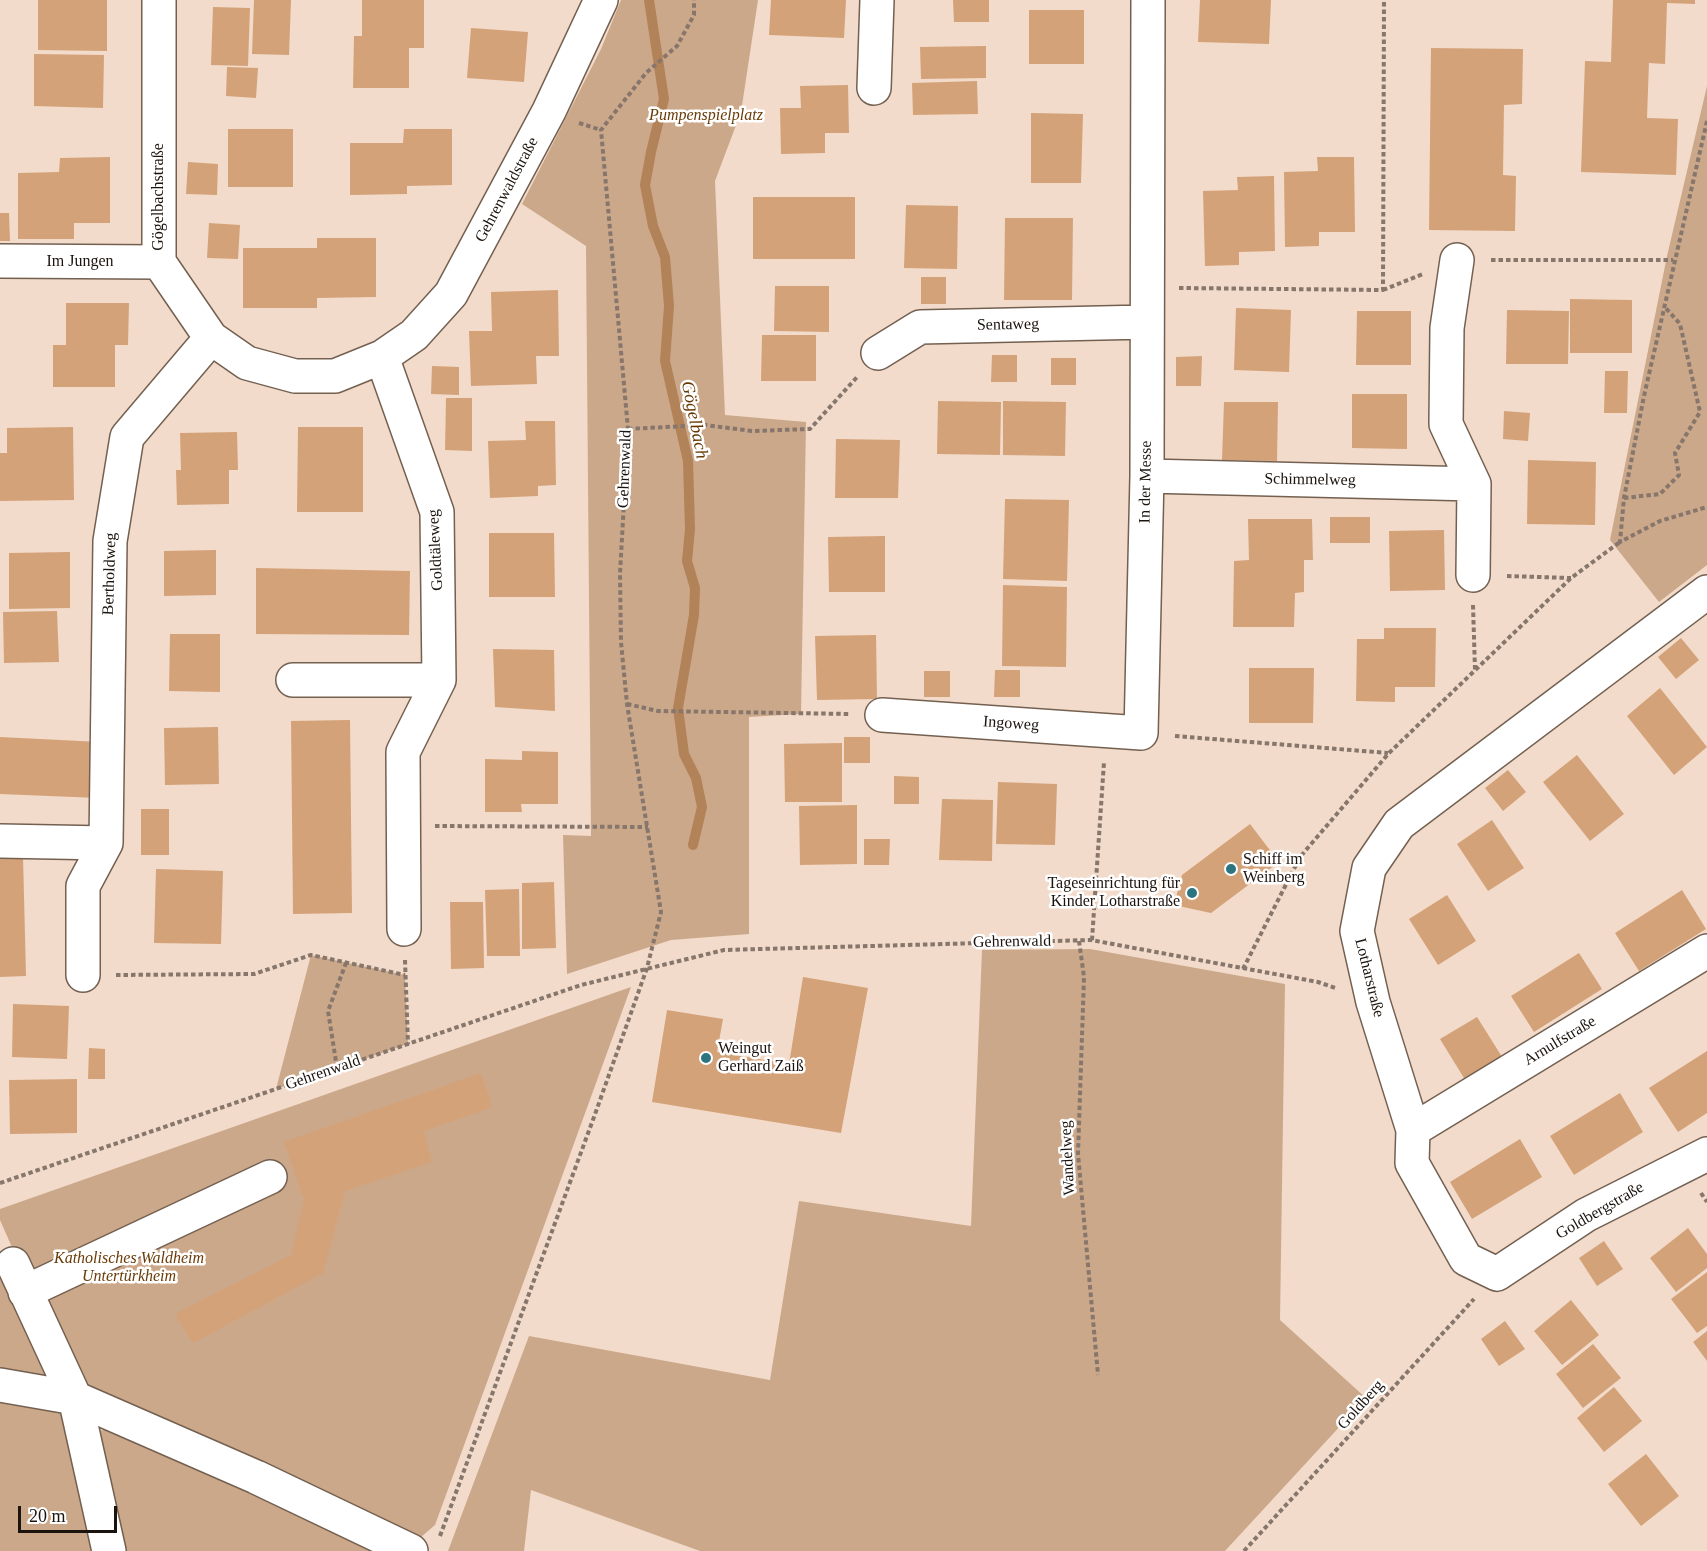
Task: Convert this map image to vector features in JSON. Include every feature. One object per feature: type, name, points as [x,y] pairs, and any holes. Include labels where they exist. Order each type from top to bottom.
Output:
[{"type":"street","name":"Gögelbachstraße","points":[[159,0],[159,262],[211,338],[247,363],[295,376],[335,376],[382,357]]},
{"type":"street","name":"Gehrenwaldstraße","points":[[382,357],[414,335],[451,294],[549,111],[601,0]]},
{"type":"street","points":[[874,88],[877,0]]},
{"type":"street","name":"In der Messe","points":[[1141,733],[1147,476],[1148,0]]},
{"type":"street","points":[[1457,260],[1447,328],[1446,424],[1474,484],[1473,575]]},
{"type":"street","name":"Im Jungen","points":[[0,261],[159,262]]},
{"type":"street","name":"Sentaweg","points":[[878,353],[920,327],[1146,322]]},
{"type":"street","name":"Bertholdweg","points":[[83,975],[83,886],[106,843],[110,540],[127,437],[211,338]]},
{"type":"street","name":"Goldtäleweg","points":[[382,357],[437,512],[439,680],[403,752],[404,929]]},
{"type":"street","name":"Schimmelweg","points":[[1147,476],[1474,484]]},
{"type":"street","name":"Lotharstraße","points":[[1497,1274],[1466,1259],[1412,1163],[1413,1130],[1373,1002],[1357,931],[1369,868],[1399,824],[1707,592]]},
{"type":"street","points":[[293,680],[439,680]]},
{"type":"street","name":"Ingoweg","points":[[882,715],[1141,733]]},
{"type":"street","points":[[0,841],[106,843]]},
{"type":"street","name":"Arnulfstraße","points":[[1413,1130],[1707,951]]},
{"type":"street","name":"Goldbergstraße","points":[[1497,1274],[1586,1215],[1707,1154]]},
{"type":"street","points":[[109,1551],[75,1398],[19,1278],[270,1177]]},
{"type":"street","points":[[0,1385],[75,1398],[256,1477],[424,1545]]},
{"type":"path","name":"Gehrenwald","points":[[424,1545],[647,968],[661,912],[627,704],[621,642],[620,574],[628,429],[601,130],[646,73],[677,46],[694,15],[694,0]]},
{"type":"path","points":[[1383,291],[1384,0]]},
{"type":"path","points":[[1620,542],[1624,498],[1663,305],[1707,121]]},
{"type":"path","points":[[1147,287],[1383,291],[1457,260],[1673,260]]},
{"type":"path","points":[[1624,498],[1660,494],[1679,475],[1675,453],[1700,411],[1680,324],[1663,305]]},
{"type":"path","points":[[628,429],[705,425],[752,431],[810,429],[878,353]]},
{"type":"path","points":[[1243,969],[1300,857],[1389,753],[1571,578],[1620,542],[1660,522],[1707,507]]},
{"type":"path","points":[[1475,671],[1473,575],[1571,578]]},
{"type":"path","points":[[627,704],[658,711],[704,710],[882,715]]},
{"type":"path","points":[[1092,940],[1105,750],[1141,733],[1389,753]]},
{"type":"path","points":[[404,826],[648,827]]},
{"type":"path","points":[[404,929],[408,1044]]},
{"type":"path","name":"Gehrenwald","points":[[0,1183],[581,985],[724,950],[1092,940],[1318,982],[1373,1002]]},
{"type":"path","name":"Wandelweg","points":[[1079,941],[1084,976],[1078,1154],[1098,1375]]},
{"type":"path","points":[[83,975],[254,975],[311,955],[405,975]]},
{"type":"path","points":[[337,1068],[328,1011],[346,963]]},
{"type":"path","name":"Goldberg","points":[[1244,1551],[1497,1274]]},
{"type":"green space","name":"Pumpenspielplatz","points":[[621,0],[758,0],[741,112],[715,181],[725,415],[806,422],[801,714],[749,717],[749,934],[671,940],[567,974],[563,835],[591,836],[586,246],[522,204],[601,49]]},
{"type":"green space","points":[[1707,86],[1707,565],[1659,602],[1610,540],[1667,256]]},
{"type":"green space","points":[[1090,949],[1285,984],[1280,1320],[1366,1398],[1225,1551],[700,1551],[531,1490],[524,1551],[448,1551],[529,1336],[770,1380],[799,1201],[971,1226],[982,950]]},
{"type":"green space","points":[[311,955],[405,975],[408,1044],[276,1089]]},
{"type":"green space","name":"Katholisches Waldheim Untertürkheim","points":[[631,987],[435,1525],[421,1537],[406,1537],[69,1377],[0,1220],[0,1209]]},
{"type":"green space","points":[[0,1255],[61,1378],[0,1368]]},
{"type":"green space","points":[[0,1395],[65,1406],[101,1551],[0,1551]]},
{"type":"green space","points":[[123,1428],[373,1551],[121,1551],[95,1431]]},
{"type":"building","points":[[38,0],[107,0],[107,51],[38,50]]},
{"type":"building","points":[[254,0],[291,0],[289,55],[252,54]]},
{"type":"building","points":[[362,0],[424,0],[424,48],[409,48],[409,88],[353,88],[354,36],[362,36]]},
{"type":"building","points":[[771,0],[846,0],[844,38],[769,35]]},
{"type":"building","points":[[953,0],[989,0],[989,22],[954,22]]},
{"type":"building","points":[[1200,0],[1271,0],[1269,44],[1198,42]]},
{"type":"building","points":[[1613,0],[1695,0],[1695,4],[1667,3],[1665,64],[1649,63],[1647,118],[1678,119],[1676,175],[1581,172],[1585,61],[1611,62]]},
{"type":"building","points":[[213,7],[250,8],[248,66],[211,65]]},
{"type":"building","points":[[1029,10],[1084,10],[1084,64],[1029,64]]},
{"type":"building","points":[[471,28],[528,32],[524,82],[467,78]]},
{"type":"building","points":[[986,46],[986,78],[921,79],[920,47]]},
{"type":"building","points":[[1431,48],[1523,49],[1522,104],[1504,105],[1503,175],[1516,176],[1515,231],[1429,230]]},
{"type":"building","points":[[34,54],[104,55],[103,108],[34,106]]},
{"type":"building","points":[[227,67],[258,68],[256,98],[226,96]]},
{"type":"building","points":[[977,81],[978,114],[913,115],[912,83]]},
{"type":"building","points":[[848,85],[849,133],[825,133],[825,153],[781,154],[780,108],[801,108],[800,86]]},
{"type":"building","points":[[1031,113],[1083,114],[1081,183],[1031,183]]},
{"type":"building","points":[[228,129],[293,129],[293,187],[228,187]]},
{"type":"building","points":[[404,129],[452,129],[452,185],[407,186],[407,194],[350,195],[350,143],[403,143]]},
{"type":"building","points":[[110,157],[110,223],[74,223],[74,239],[18,239],[18,173],[59,172],[60,158]]},
{"type":"building","points":[[1317,157],[1354,157],[1355,232],[1319,232],[1319,246],[1285,247],[1284,172],[1318,171]]},
{"type":"building","points":[[188,162],[218,164],[217,195],[186,194]]},
{"type":"building","points":[[1274,176],[1275,251],[1239,252],[1239,265],[1205,266],[1203,191],[1238,190],[1237,177]]},
{"type":"building","points":[[753,197],[855,197],[855,259],[753,259]]},
{"type":"building","points":[[906,205],[958,206],[957,269],[904,268]]},
{"type":"building","points":[[0,213],[9,213],[10,241],[0,241]]},
{"type":"building","points":[[1005,218],[1073,218],[1072,300],[1004,300]]},
{"type":"building","points":[[209,223],[240,225],[238,259],[207,258]]},
{"type":"building","points":[[317,238],[376,238],[376,297],[317,298],[317,308],[243,308],[243,248],[317,248]]},
{"type":"building","points":[[921,277],[946,277],[946,304],[921,304]]},
{"type":"building","points":[[775,286],[829,286],[829,332],[774,331]]},
{"type":"building","points":[[558,290],[559,356],[536,356],[537,384],[471,386],[469,331],[492,331],[491,292]]},
{"type":"building","points":[[1570,299],[1632,300],[1632,353],[1570,353]]},
{"type":"building","points":[[66,303],[129,303],[128,345],[115,345],[115,387],[53,387],[53,345],[66,345]]},
{"type":"building","points":[[1236,308],[1291,310],[1289,372],[1234,370]]},
{"type":"building","points":[[1507,310],[1569,311],[1568,364],[1506,364]]},
{"type":"building","points":[[1357,311],[1411,311],[1411,365],[1356,365]]},
{"type":"building","points":[[762,335],[816,335],[816,381],[761,381]]},
{"type":"building","points":[[992,355],[1017,355],[1017,382],[991,382]]},
{"type":"building","points":[[1202,356],[1201,386],[1176,386],[1176,357]]},
{"type":"building","points":[[1051,358],[1076,358],[1076,385],[1051,385]]},
{"type":"building","points":[[432,366],[459,367],[459,395],[431,394]]},
{"type":"building","points":[[1605,371],[1628,371],[1627,413],[1604,413]]},
{"type":"building","points":[[1352,394],[1407,394],[1407,449],[1352,448]]},
{"type":"building","points":[[446,398],[472,398],[472,451],[445,450]]},
{"type":"building","points":[[938,401],[1001,402],[1000,455],[937,454]]},
{"type":"building","points":[[1003,401],[1066,402],[1065,456],[1003,455]]},
{"type":"building","points":[[1224,402],[1278,402],[1277,461],[1222,460]]},
{"type":"building","points":[[1504,411],[1530,413],[1528,441],[1503,439]]},
{"type":"building","points":[[525,421],[555,421],[556,485],[538,486],[538,496],[490,498],[488,441],[526,440]]},
{"type":"building","points":[[73,427],[74,500],[0,501],[0,453],[7,453],[7,428]]},
{"type":"building","points":[[298,427],[363,427],[363,512],[297,512]]},
{"type":"building","points":[[237,432],[238,470],[229,470],[229,504],[177,505],[176,470],[181,470],[180,433]]},
{"type":"building","points":[[836,439],[900,440],[898,498],[835,498]]},
{"type":"building","points":[[1528,460],[1596,462],[1595,525],[1527,524]]},
{"type":"building","points":[[1005,499],[1069,500],[1067,581],[1003,579]]},
{"type":"building","points":[[1330,517],[1370,517],[1370,543],[1330,543]]},
{"type":"building","points":[[1248,519],[1312,519],[1313,560],[1304,560],[1304,592],[1295,593],[1294,627],[1233,627],[1234,561],[1249,560]]},
{"type":"building","points":[[1444,530],[1445,590],[1390,591],[1389,531]]},
{"type":"building","points":[[489,533],[554,533],[555,597],[489,597]]},
{"type":"building","points":[[885,536],[885,592],[829,592],[828,537]]},
{"type":"building","points":[[216,550],[216,595],[164,596],[164,551]]},
{"type":"building","points":[[70,552],[70,608],[9,609],[9,553]]},
{"type":"building","points":[[256,568],[410,571],[409,635],[256,634]]},
{"type":"building","points":[[1003,585],[1067,587],[1066,667],[1002,666]]},
{"type":"building","points":[[57,611],[59,662],[4,663],[3,612]]},
{"type":"building","points":[[1384,628],[1436,628],[1435,687],[1395,687],[1395,702],[1356,701],[1357,639],[1384,639]]},
{"type":"building","points":[[170,634],[220,634],[220,692],[169,691]]},
{"type":"building","points":[[876,635],[877,699],[817,700],[815,636]]},
{"type":"building","points":[[1681,638],[1699,660],[1676,679],[1658,657]]},
{"type":"building","points":[[493,649],[554,650],[555,711],[495,707]]},
{"type":"building","points":[[1249,668],[1314,668],[1313,723],[1249,723]]},
{"type":"building","points":[[995,670],[1020,670],[1020,697],[994,697]]},
{"type":"building","points":[[924,671],[950,671],[950,697],[924,697]]},
{"type":"building","points":[[1660,688],[1707,747],[1674,775],[1627,716]]},
{"type":"building","points":[[350,720],[352,913],[293,914],[291,721]]},
{"type":"building","points":[[218,727],[219,784],[165,785],[164,728]]},
{"type":"building","points":[[0,737],[100,742],[98,798],[0,794]]},
{"type":"building","points":[[844,737],[870,737],[870,763],[844,763]]},
{"type":"building","points":[[842,743],[842,802],[785,802],[784,744]]},
{"type":"building","points":[[522,751],[558,752],[558,804],[521,804],[522,812],[485,812],[485,759],[522,760]]},
{"type":"building","points":[[1577,755],[1624,814],[1590,841],[1543,782]]},
{"type":"building","points":[[1508,770],[1526,792],[1503,811],[1485,788]]},
{"type":"building","points":[[894,776],[919,777],[919,804],[894,804]]},
{"type":"building","points":[[998,782],[1057,784],[1055,845],[996,844]]},
{"type":"building","points":[[942,799],[993,800],[992,861],[939,860]]},
{"type":"building","points":[[857,805],[857,864],[800,865],[799,806]]},
{"type":"building","points":[[141,809],[169,809],[169,855],[141,855]]},
{"type":"building","points":[[1492,820],[1524,868],[1488,891],[1457,844]]},
{"type":"building","name":"Schiff im Weinberg","points":[[1250,824],[1279,862],[1211,913],[1174,905],[1182,875]]},
{"type":"building","points":[[864,839],[890,839],[889,865],[864,865]]},
{"type":"building","points":[[23,856],[26,976],[0,977],[0,857]]},
{"type":"building","points":[[156,869],[223,871],[221,944],[154,943]]},
{"type":"building","points":[[554,882],[556,948],[522,949],[522,883]]},
{"type":"building","points":[[519,889],[520,956],[487,956],[485,890]]},
{"type":"building","points":[[1682,890],[1706,929],[1639,971],[1615,933]]},
{"type":"building","points":[[1447,895],[1476,941],[1438,965],[1409,919]]},
{"type":"building","points":[[450,902],[483,902],[484,968],[451,969]]},
{"type":"building","points":[[1579,953],[1602,989],[1534,1032],[1511,996]]},
{"type":"building","name":"Weingut Gerhard Zaiß","points":[[803,977],[868,988],[841,1133],[652,1102],[667,1010],[723,1019],[717,1052],[789,1064]]},
{"type":"building","points":[[13,1004],[69,1006],[67,1059],[12,1057]]},
{"type":"building","points":[[1477,1017],[1504,1060],[1467,1083],[1440,1039]]},
{"type":"building","points":[[89,1048],[105,1049],[105,1079],[88,1079]]},
{"type":"building","points":[[1707,1051],[1707,1113],[1678,1132],[1649,1088]]},
{"type":"building","points":[[481,1073],[492,1107],[424,1131],[432,1162],[345,1191],[323,1273],[193,1343],[175,1314],[291,1255],[304,1200],[284,1142]]},
{"type":"building","points":[[77,1079],[77,1133],[10,1134],[9,1080]]},
{"type":"building","points":[[1620,1093],[1643,1132],[1574,1175],[1550,1136]]},
{"type":"building","points":[[1520,1139],[1542,1177],[1472,1219],[1450,1182]]},
{"type":"building","points":[[1688,1228],[1707,1254],[1707,1268],[1676,1292],[1650,1258]]},
{"type":"building","points":[[1604,1241],[1623,1269],[1597,1286],[1579,1258]]},
{"type":"building","points":[[1707,1272],[1707,1326],[1697,1333],[1671,1299]]},
{"type":"building","points":[[1571,1300],[1599,1335],[1562,1365],[1534,1331]]},
{"type":"building","points":[[1505,1321],[1525,1349],[1499,1366],[1481,1339]]},
{"type":"building","points":[[1707,1331],[1707,1361],[1693,1342]]},
{"type":"building","points":[[1593,1344],[1621,1378],[1583,1408],[1556,1374]]},
{"type":"building","points":[[1614,1387],[1642,1421],[1604,1452],[1577,1418]]},
{"type":"building","points":[[1646,1454],[1679,1496],[1641,1526],[1608,1484]]},
{"type":"waterway","name":"Gögelbach","points":[[649,0],[664,99],[645,185],[653,226],[665,257],[669,306],[665,361],[688,461],[690,529],[687,561],[695,588],[694,615],[678,708],[684,754],[696,778],[702,807],[693,845]]},
{"type":"place","name":"Schiff im Weinberg","points":[[1231,869]]},
{"type":"place","name":"Tageseinrichtung für Kinder Lotharstraße","points":[[1192,893]]},
{"type":"place","name":"Weingut Gerhard Zaiß","points":[[706,1058]]}]
